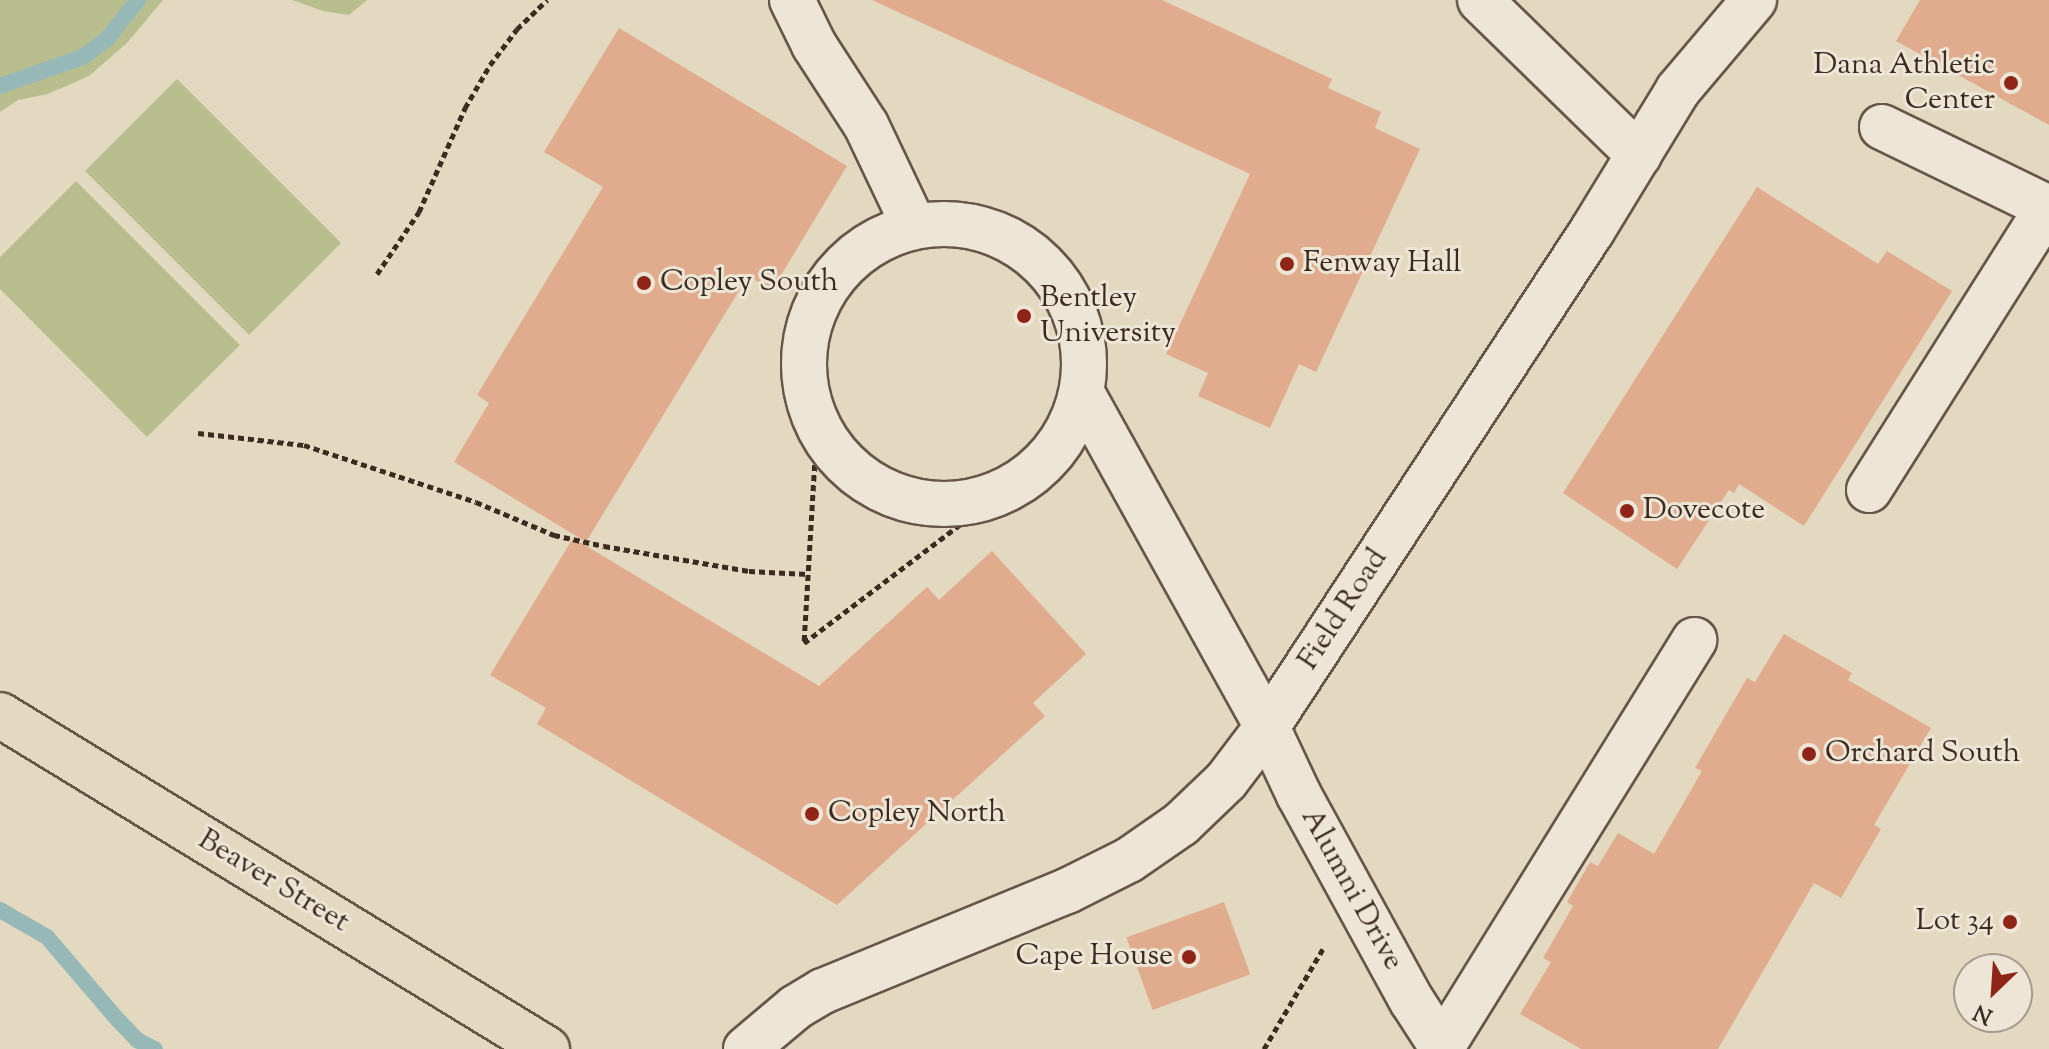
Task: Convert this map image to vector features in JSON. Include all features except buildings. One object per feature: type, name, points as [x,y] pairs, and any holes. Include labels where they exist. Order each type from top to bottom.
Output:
[{"type":"main road","name":"Beaver Street","points":[[0,715],[547,1049]]},
{"type":"lane","points":[[792,0],[814,45],[866,125],[914,226]]},
{"type":"lane","points":[[1480,0],[1639,155],[1678,90],[1754,0]]},
{"type":"lane","points":[[1869,490],[2048,208],[1882,127]]},
{"type":"lane","name":"Field Road","points":[[746,1049],[796,1007],[823,991],[1067,891],[1129,860],[1181,824],[1226,781],[1267,727],[1639,155]]},
{"type":"lane","points":[[954,224],[993,232],[1028,251],[1056,279],[1075,314],[1084,352],[1082,393],[1066,434],[1038,469],[1000,494],[958,504],[915,502],[875,486],[852,469],[841,460],[817,425],[804,384],[805,343],[817,302],[841,268],[874,241],[914,226],[954,224]]},
{"type":"lane","name":"Alumni Drive","points":[[1082,393],[1267,727],[1299,795],[1412,1001],[1442,1048]]},
{"type":"lane","points":[[1442,1048],[1694,640]]},
{"type":"path","points":[[377,274],[419,212],[465,108],[490,65],[517,29],[547,0]]},
{"type":"path","points":[[817,425],[804,643],[1000,494]]},
{"type":"path","points":[[198,433],[304,445],[448,492],[554,535],[749,571],[808,574]]},
{"type":"path","points":[[1264,1049],[1354,895]]},
{"type":"green space","points":[[0,0],[163,0],[127,43],[89,76],[48,94],[18,100],[0,112]]},
{"type":"green space","points":[[292,0],[367,0],[349,15],[323,11]]},
{"type":"green space","points":[[177,79],[341,243],[249,335],[85,171]]},
{"type":"green space","points":[[76,181],[240,345],[147,437],[0,289],[0,257]]},
{"type":"waterway","points":[[0,86],[83,57],[107,39],[138,0]]},
{"type":"waterway","points":[[0,910],[47,937],[137,1040],[155,1049]]},
{"type":"place","name":"Dana Athletic Center","points":[[2011,83]]},
{"type":"place","name":"Fenway Hall","points":[[1287,264]]},
{"type":"place","name":"Copley South","points":[[644,283]]},
{"type":"place","name":"Bentley University","points":[[1024,316]]},
{"type":"place","name":"Dovecote","points":[[1627,511]]},
{"type":"place","name":"Orchard South","points":[[1809,754]]},
{"type":"place","name":"Copley North","points":[[812,814]]},
{"type":"place","name":"Lot 34","points":[[2010,922]]},
{"type":"place","name":"Cape House","points":[[1189,957]]}]
